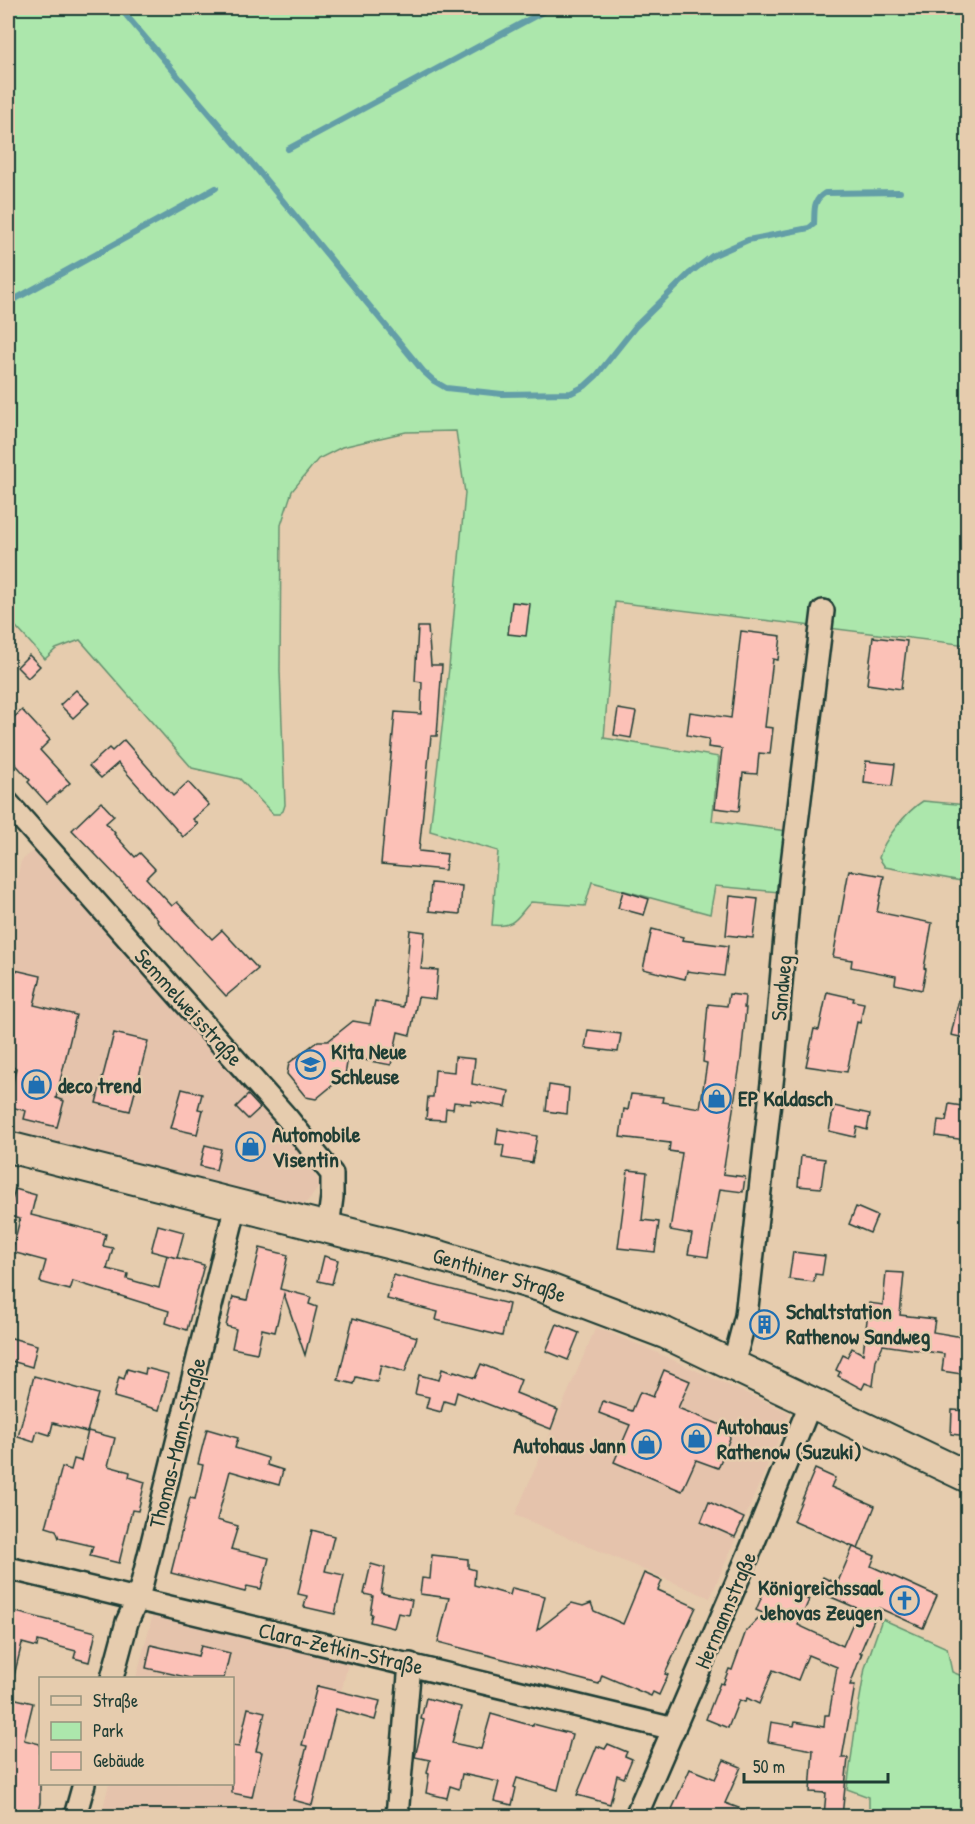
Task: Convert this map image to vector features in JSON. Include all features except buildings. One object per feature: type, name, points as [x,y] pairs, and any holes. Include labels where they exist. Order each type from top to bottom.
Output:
[{"type":"main road","name":"Genthiner Straße","points":[[8,1147],[443,1257],[555,1291],[665,1333],[968,1477]]},
{"type":"street","name":"Sandweg","points":[[733,1365],[746,1316],[773,1074],[790,880],[824,611]]},
{"type":"street","name":"Semmelweisstraße","points":[[8,803],[288,1119],[332,1174],[328,1227]]},
{"type":"street","name":"Thomas-Mann-Straße","points":[[112,1677],[127,1622],[137,1600],[236,1205]]},
{"type":"street","name":"Hermannstraße","points":[[636,1816],[811,1402]]},
{"type":"street","name":"Clara-Zetkin-Straße","points":[[8,1568],[674,1729]]},
{"type":"street","points":[[397,1816],[410,1664]]},
{"type":"street","points":[[75,1816],[84,1785]]},
{"type":"shaded area","points":[[34,850],[296,1144],[321,1185],[299,1211],[8,1138],[8,918],[21,861]]},
{"type":"shaded area","points":[[596,1327],[790,1413],[710,1598],[515,1515]]},
{"type":"shaded area","points":[[153,1614],[349,1659],[312,1816],[101,1816],[109,1785],[234,1785],[234,1677],[136,1677]]},
{"type":"green space","points":[[8,8],[967,8],[967,645],[615,602],[604,738],[719,757],[712,821],[787,831],[779,892],[715,886],[710,914],[592,882],[585,906],[531,902],[511,923],[492,925],[498,851],[430,831],[449,668],[465,493],[456,431],[406,432],[342,447],[318,459],[292,491],[281,525],[280,671],[285,805],[279,814],[273,814],[240,779],[192,768],[80,640],[56,649],[45,659],[8,618]]},
{"type":"green space","points":[[923,801],[967,805],[967,882],[885,867],[879,858],[896,826]]},
{"type":"green space","points":[[882,1619],[947,1648],[952,1672],[967,1678],[967,1816],[869,1816],[869,1797],[847,1789],[865,1668]]},
{"type":"waterway","points":[[120,8],[423,371],[446,388],[502,394],[571,393],[585,386],[597,375],[636,326],[690,273],[712,256],[748,240],[809,228],[814,224],[816,203],[825,193],[900,192]]},
{"type":"waterway","points":[[288,149],[550,8]]},
{"type":"waterway","points":[[8,303],[216,188]]},
{"type":"place","name":"Kita Neue Schleuse","points":[[310,1064]]},
{"type":"place","name":"deco trend","points":[[37,1085]]},
{"type":"place","name":"EP Kaldasch","points":[[717,1098]]},
{"type":"place","name":"Automobile Visentin","points":[[251,1147]]},
{"type":"place","name":"Schaltstation Rathenow Sandweg","points":[[765,1324]]},
{"type":"place","name":"Autohaus Rathenow (Suzuki)","points":[[696,1439]]},
{"type":"place","name":"Autohaus Jann","points":[[647,1445]]},
{"type":"place","name":"Königreichssaal Jehovas Zeugen","points":[[904,1600]]}]
